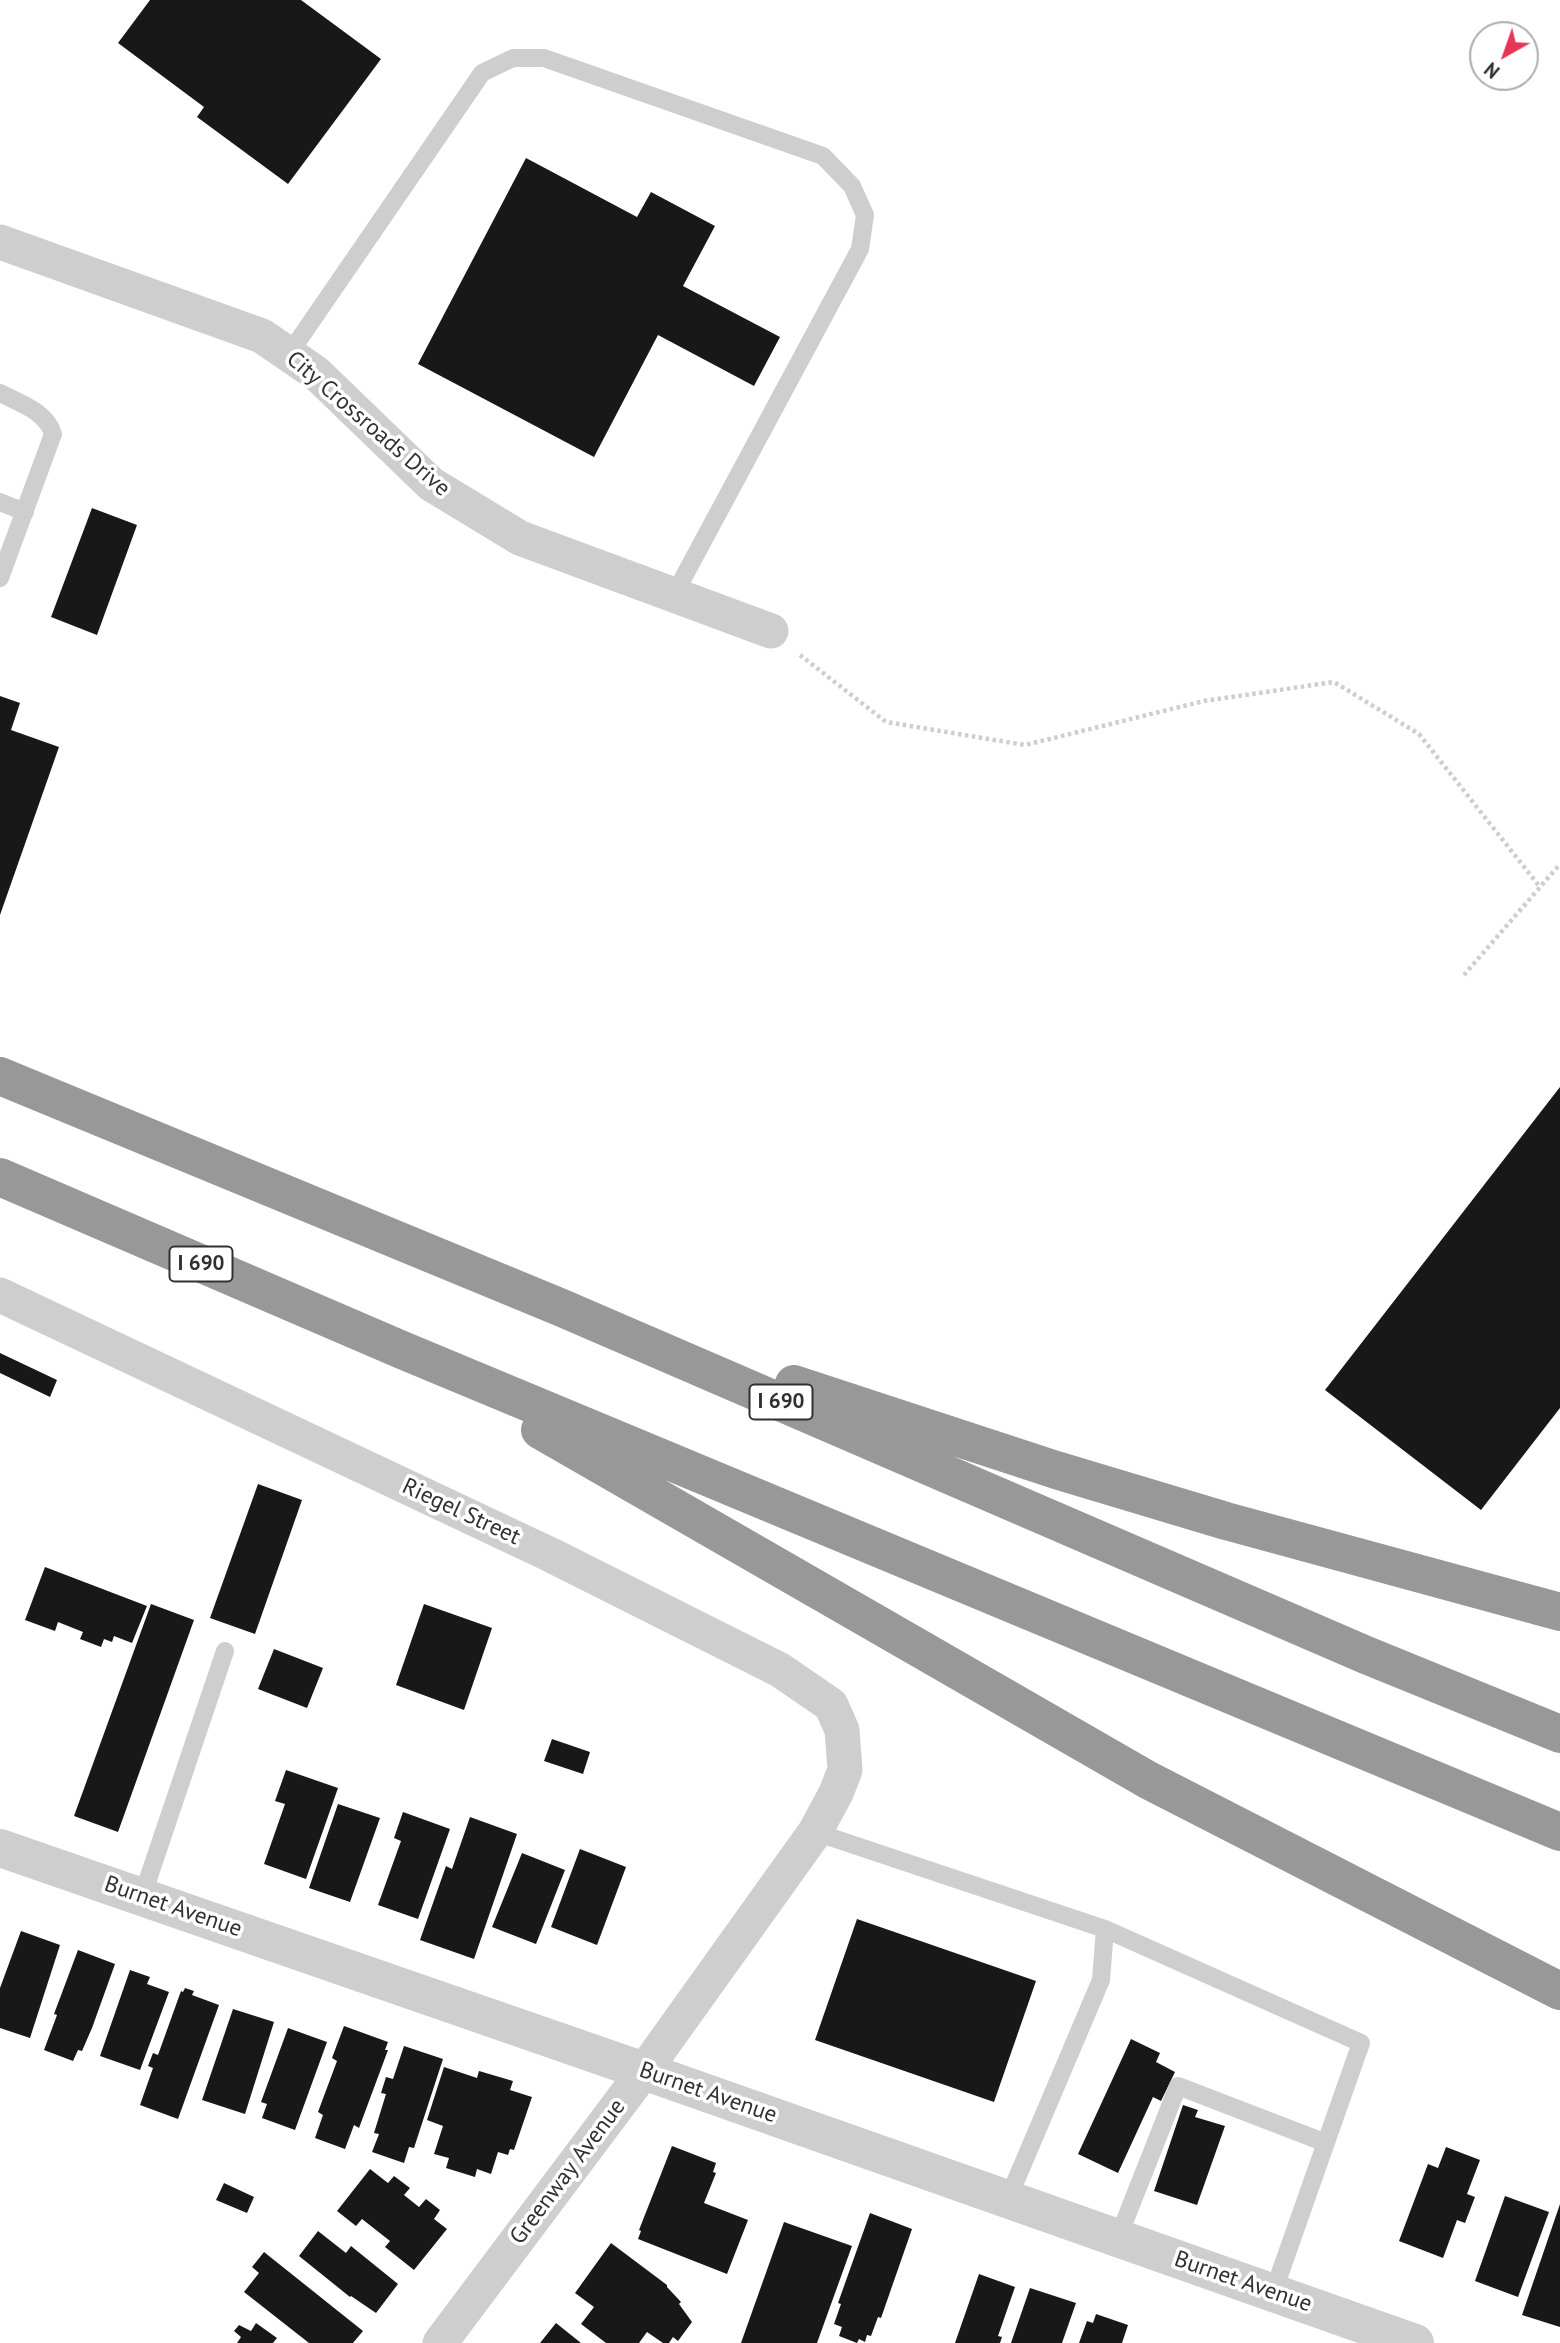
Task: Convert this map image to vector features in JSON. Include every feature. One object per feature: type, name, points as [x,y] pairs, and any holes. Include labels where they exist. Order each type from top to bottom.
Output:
[{"type":"highway","name":"I 690","points":[[0,1076],[562,1308],[1353,1649],[1560,1734]]},
{"type":"highway","name":"I 690","points":[[0,1177],[402,1350],[1560,1832]]},
{"type":"highway","points":[[562,1308],[1147,1497],[1560,1612]]},
{"type":"highway","points":[[402,1350],[1148,1780],[1560,1991]]},
{"type":"street","name":"City Crossroads Drive","points":[[0,242],[262,336],[316,373],[431,484],[520,538],[771,631]]},
{"type":"street","name":"Riegel Street","points":[[0,1295],[551,1555],[780,1670],[831,1704],[842,1730],[845,1770],[836,1793]]},
{"type":"street","name":"Greenway Avenue","points":[[440,2343],[644,2071],[815,1832],[836,1793]]},
{"type":"street","name":"Burnet Avenue","points":[[0,1848],[644,2071],[1415,2343]]},
{"type":"lane","points":[[289,355],[482,73],[513,58],[544,58],[822,156],[852,186],[865,215],[860,249],[674,595]]},
{"type":"lane","points":[[0,393],[38,413],[50,424],[53,434],[0,578]]},
{"type":"lane","points":[[0,502],[24,512]]},
{"type":"lane","points":[[142,1897],[225,1651]]},
{"type":"lane","points":[[815,1832],[1105,1929],[1361,2043],[1273,2293]]},
{"type":"lane","points":[[1008,2199],[1101,1980],[1105,1929]]},
{"type":"lane","points":[[1118,2238],[1178,2087],[1326,2143]]},
{"type":"path","points":[[771,631],[886,722],[1025,745],[1204,701],[1334,682],[1419,734],[1540,887]]},
{"type":"path","points":[[1464,975],[1560,864]]},
{"type":"building","points":[[150,0],[301,0],[381,59],[288,184],[197,117],[204,107],[118,43]]},
{"type":"building","points":[[526,158],[637,217],[651,192],[715,226],[683,286],[780,337],[754,386],[658,335],[594,457],[418,364]]},
{"type":"building","points":[[92,508],[137,525],[97,635],[51,617]]},
{"type":"building","points":[[0,696],[20,703],[11,730],[59,747],[0,915]]},
{"type":"building","points":[[1560,1087],[1560,1408],[1481,1510],[1325,1390]]},
{"type":"building","points":[[0,1353],[57,1380],[50,1397],[0,1373]]},
{"type":"building","points":[[258,1484],[302,1500],[255,1634],[210,1618]]},
{"type":"building","points":[[45,1567],[147,1606],[132,1643],[114,1636],[112,1642],[104,1639],[101,1647],[80,1639],[83,1632],[58,1622],[55,1631],[25,1620]]},
{"type":"building","points":[[151,1604],[194,1620],[118,1832],[74,1816]]},
{"type":"building","points":[[424,1604],[492,1628],[464,1710],[396,1685]]},
{"type":"building","points":[[274,1649],[323,1668],[307,1708],[258,1689]]},
{"type":"building","points":[[552,1739],[590,1752],[583,1774],[544,1761]]},
{"type":"building","points":[[286,1770],[338,1788],[306,1879],[264,1864],[285,1804],[275,1801]]},
{"type":"building","points":[[338,1804],[380,1818],[350,1902],[309,1888]]},
{"type":"building","points":[[403,1812],[450,1829],[418,1919],[378,1905],[401,1841],[394,1838]]},
{"type":"building","points":[[470,1817],[517,1834],[474,1959],[420,1940],[446,1866],[452,1869]]},
{"type":"building","points":[[580,1849],[626,1867],[597,1945],[551,1927]]},
{"type":"building","points":[[522,1853],[565,1870],[536,1944],[492,1927]]},
{"type":"building","points":[[857,1919],[1036,1981],[994,2102],[815,2040]]},
{"type":"building","points":[[21,1931],[60,1945],[30,2038],[0,2028],[0,1988]]},
{"type":"building","points":[[78,1950],[115,1964],[92,2028],[82,2051],[78,2050],[73,2061],[44,2050],[57,2015],[54,2014]]},
{"type":"building","points":[[130,1970],[150,1977],[147,1984],[169,1992],[140,2070],[100,2056]]},
{"type":"building","points":[[185,1988],[194,1991],[192,1995],[219,2005],[178,2119],[140,2105],[153,2068],[148,2066],[153,2053],[158,2055],[181,1991]]},
{"type":"building","points":[[233,2009],[274,2022],[245,2114],[202,2100]]},
{"type":"building","points":[[344,2026],[388,2042],[385,2050],[388,2050],[359,2128],[354,2125],[345,2149],[315,2138],[323,2115],[318,2112],[337,2061],[332,2058]]},
{"type":"building","points":[[288,2028],[327,2042],[295,2130],[262,2118],[267,2104],[261,2102]]},
{"type":"building","points":[[1131,2039],[1160,2053],[1156,2062],[1175,2072],[1161,2101],[1153,2097],[1118,2173],[1078,2154]]},
{"type":"building","points":[[404,2046],[443,2059],[414,2148],[409,2147],[404,2163],[372,2152],[379,2134],[374,2133],[386,2094],[381,2093],[386,2077],[393,2079]]},
{"type":"building","points":[[444,2067],[477,2078],[479,2071],[513,2081],[510,2090],[532,2097],[514,2150],[510,2149],[508,2155],[498,2152],[491,2174],[477,2169],[475,2177],[446,2168],[449,2158],[434,2154],[443,2126],[427,2120]]},
{"type":"building","points":[[1183,2105],[1198,2110],[1195,2117],[1225,2126],[1197,2205],[1154,2191]]},
{"type":"building","points":[[672,2146],[716,2163],[713,2172],[716,2173],[704,2203],[748,2220],[727,2274],[638,2239],[639,2230]]},
{"type":"building","points":[[1446,2147],[1480,2160],[1467,2194],[1475,2197],[1465,2223],[1457,2220],[1443,2258],[1399,2241],[1428,2164],[1438,2168]]},
{"type":"building","points":[[370,2169],[388,2183],[394,2176],[410,2188],[404,2195],[419,2207],[426,2199],[440,2210],[434,2219],[447,2229],[414,2270],[385,2247],[390,2241],[362,2219],[356,2226],[337,2211]]},
{"type":"building","points":[[224,2183],[254,2197],[247,2213],[216,2200]]},
{"type":"building","points":[[1505,2196],[1549,2212],[1518,2297],[1475,2281]]},
{"type":"building","points":[[1560,2204],[1560,2327],[1522,2315]]},
{"type":"building","points":[[870,2213],[912,2229],[881,2318],[878,2317],[871,2336],[867,2335],[865,2342],[859,2339],[857,2343],[839,2336],[842,2327],[834,2324],[841,2304],[838,2303]]},
{"type":"building","points":[[784,2222],[852,2246],[817,2343],[741,2343]]},
{"type":"building","points":[[318,2231],[346,2253],[351,2246],[398,2284],[376,2313],[350,2297],[299,2256]]},
{"type":"building","points":[[611,2243],[667,2285],[681,2302],[679,2304],[692,2322],[678,2341],[673,2337],[669,2343],[663,2343],[647,2332],[639,2343],[606,2343],[581,2324],[594,2307],[575,2293]]},
{"type":"building","points":[[264,2252],[363,2331],[353,2343],[309,2343],[244,2292],[259,2273],[252,2267]]},
{"type":"building","points":[[979,2274],[1015,2287],[998,2336],[1002,2337],[1000,2343],[955,2343]]},
{"type":"building","points":[[1030,2288],[1076,2303],[1062,2343],[1011,2343]]},
{"type":"building","points":[[1096,2314],[1128,2325],[1122,2343],[1079,2343],[1087,2321],[1093,2323]]},
{"type":"building","points":[[256,2323],[277,2338],[273,2343],[237,2343],[241,2337],[234,2331],[239,2325],[251,2331]]},
{"type":"building","points":[[556,2323],[581,2343],[540,2343]]}]
